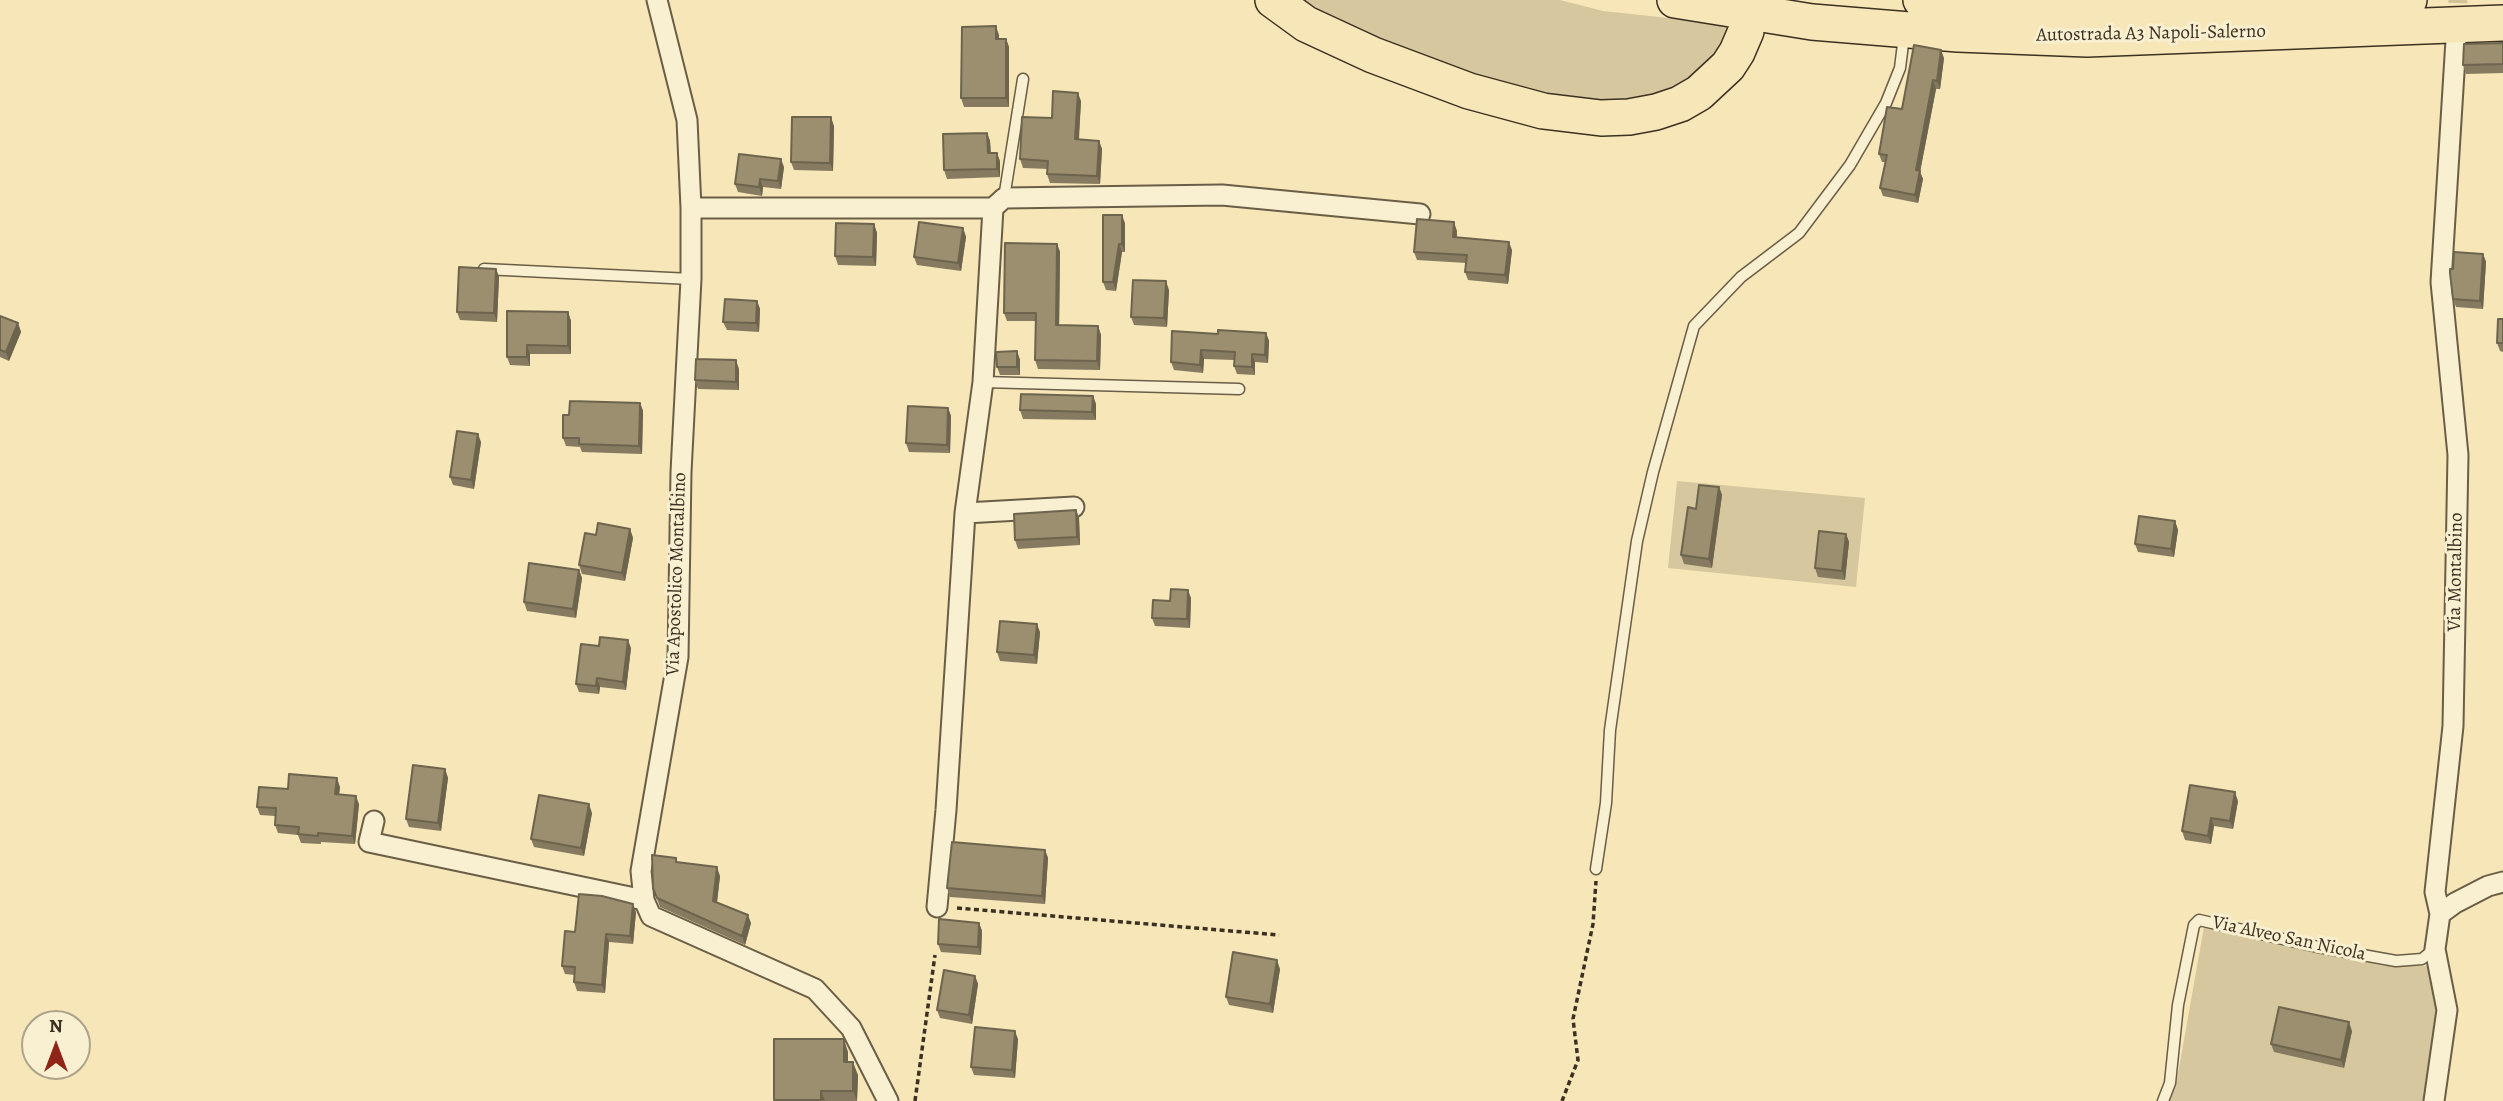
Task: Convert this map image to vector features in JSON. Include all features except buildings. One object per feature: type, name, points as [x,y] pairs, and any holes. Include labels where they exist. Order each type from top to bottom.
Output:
[{"type":"highway","points":[[1264,0],[1306,24],[1373,55],[1469,91],[1543,111],[1601,118],[1656,112],[1680,104],[1699,93],[1728,66],[1746,30]]},
{"type":"highway","points":[[1273,0],[1306,24]]},
{"type":"highway","name":"Autostrada A3 Napoli-Salerno","points":[[1675,0],[1812,22],[1958,34],[2087,39],[2503,23]]},
{"type":"highway","name":"Autostrada A3 Napoli-Salerno","points":[[1921,0],[2014,8],[2086,8],[2409,0]]},
{"type":"street","name":"Via Apostolico Montalbino","points":[[644,900],[641,871],[678,657],[681,472],[691,279],[687,120],[657,0]]},
{"type":"street","name":"Via Montalbino","points":[[2434,1101],[2447,1010],[2435,949],[2440,914],[2435,892],[2453,726],[2458,455],[2441,282],[2456,40]]},
{"type":"street","points":[[691,208],[998,203],[1222,195],[1420,214]]},
{"type":"street","points":[[937,907],[946,810],[965,513],[983,382],[998,203]]},
{"type":"street","points":[[965,513],[1074,507]]},
{"type":"street","points":[[374,821],[369,842],[644,900],[651,916],[815,989],[851,1028],[888,1101]]},
{"type":"street","points":[[2440,914],[2488,886],[2503,882]]},
{"type":"lane","points":[[1596,869],[1606,803],[1611,730],[1637,541],[1665,426],[1695,326],[1741,277],[1799,233],[1850,165],[1886,103],[1900,68],[1903,44]]},
{"type":"lane","points":[[998,203],[1023,79]]},
{"type":"lane","points":[[476,269],[691,279]]},
{"type":"lane","points":[[983,382],[1239,389]]},
{"type":"lane","name":"Via Alveo San Nicola","points":[[2163,1101],[2170,1083],[2178,1005],[2194,925],[2199,920],[2318,947],[2396,961],[2422,960],[2435,949]]},
{"type":"path","points":[[1562,1101],[1578,1060],[1573,1019],[1593,924],[1596,869]]},
{"type":"path","points":[[937,907],[1279,935]]},
{"type":"path","points":[[915,1101],[935,955]]},
{"type":"shaded area","points":[[1304,0],[1560,0],[1603,11],[1724,24],[1733,30],[1723,52],[1675,91],[1635,101],[1574,99],[1512,86],[1423,56],[1325,15]]},
{"type":"shaded area","points":[[1677,481],[1865,498],[1856,587],[1668,568]]},
{"type":"shaded area","points":[[2204,927],[2385,966],[2432,966],[2441,1010],[2428,1101],[2168,1101],[2176,1085]]},
{"type":"tunnel","points":[[2457,32],[2458,0]]}]
